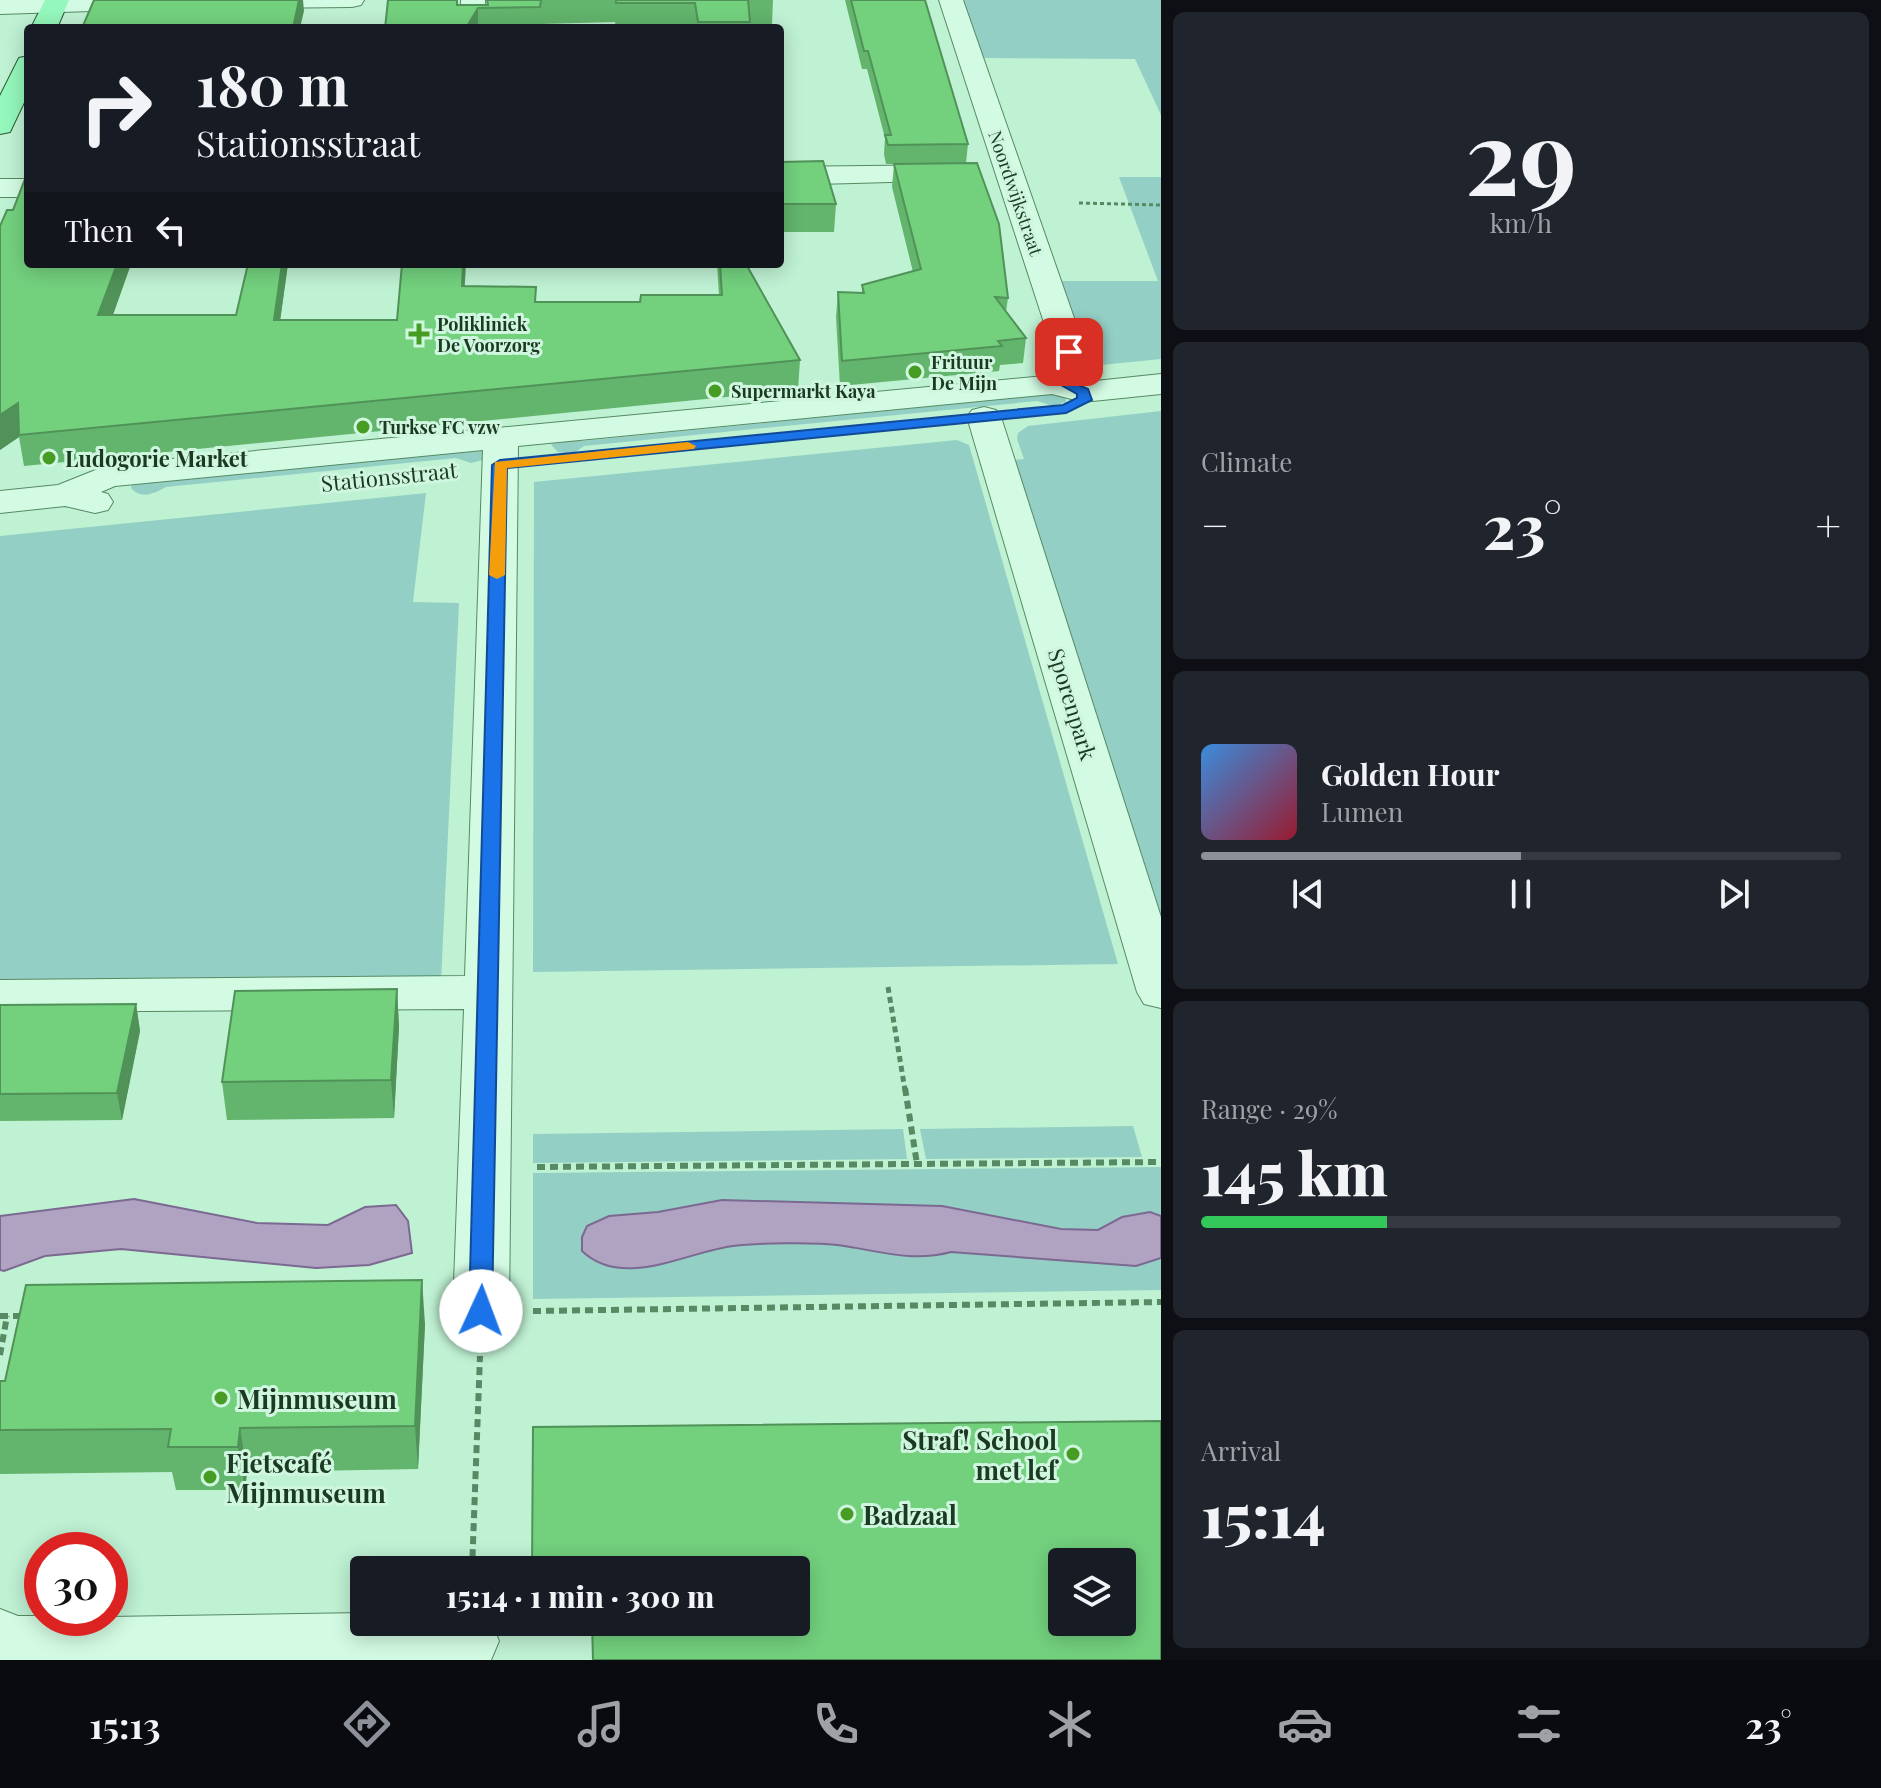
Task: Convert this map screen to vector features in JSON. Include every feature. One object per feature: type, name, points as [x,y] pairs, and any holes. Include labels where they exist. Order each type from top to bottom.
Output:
[{"type":"main road","points":[[0,126],[24,73]]},
{"type":"street","points":[[215,2],[352,0]]},
{"type":"street","points":[[473,0],[473,24]]},
{"type":"street","name":"Noordwijkstraat","points":[[951,0],[1064,335],[1076,388]]},
{"type":"street","points":[[0,7],[52,11],[184,2]]},
{"type":"street","points":[[784,176],[1009,174]]},
{"type":"street","points":[[0,188],[24,188]]},
{"type":"street","name":"Stationsstraat","points":[[0,502],[65,495],[111,506],[500,451],[1036,385],[1076,388],[1161,384]]},
{"type":"street","name":"Stationsstraat","points":[[500,451],[1066,409],[1085,400],[1076,388]]},
{"type":"street","name":"Sporenpark","points":[[984,417],[1161,992]]},
{"type":"street","points":[[481,1311],[500,451]]},
{"type":"street","points":[[0,996],[488,992]]},
{"type":"street","points":[[9,1647],[468,1641]]},
{"type":"path","points":[[1079,203],[1161,205]]},
{"type":"path","points":[[888,987],[917,1164]]},
{"type":"path","points":[[484,1168],[1161,1162]]},
{"type":"path","points":[[472,1556],[481,1311],[1161,1302]]},
{"type":"path","points":[[0,1355],[4,1316],[39,1316]]},
{"type":"shaded area","points":[[964,0],[1161,0],[1161,115],[1135,59],[983,58]]},
{"type":"shaded area","points":[[1119,177],[1161,177],[1161,359],[1091,366],[1062,281],[1158,281]]},
{"type":"shaded area","points":[[1042,389],[1065,395],[1066,402],[1053,406],[1037,401],[584,446],[573,454],[558,452],[551,445],[567,436],[582,441],[1035,396]]},
{"type":"shaded area","points":[[1161,411],[1161,922],[1014,460],[1024,459],[1017,439],[1018,433],[1028,426]]},
{"type":"shaded area","points":[[957,440],[969,445],[1118,964],[533,972],[534,482]]},
{"type":"shaded area","points":[[465,445],[485,450],[483,460],[471,463],[456,458],[166,487],[148,494],[139,494],[131,488],[132,484],[151,476],[165,481],[455,453]]},
{"type":"shaded area","points":[[426,493],[413,602],[459,603],[441,981],[0,982],[0,536]]},
{"type":"shaded area","points":[[1133,1126],[1142,1157],[926,1159],[920,1129]]},
{"type":"shaded area","points":[[903,1129],[907,1159],[533,1163],[533,1134]]},
{"type":"shaded area","points":[[1161,1167],[1161,1290],[533,1299],[533,1173]]},
{"type":"shaded area","points":[[134,1199],[257,1223],[328,1225],[365,1207],[396,1205],[408,1221],[412,1253],[369,1265],[316,1268],[121,1249],[45,1256],[0,1270],[0,1216]]},
{"type":"shaded area","points":[[722,1200],[942,1206],[1061,1229],[1098,1230],[1122,1217],[1150,1212],[1161,1216],[1161,1258],[1136,1266],[951,1252],[907,1256],[837,1245],[785,1243],[733,1246],[655,1265],[616,1268],[598,1262],[582,1251],[582,1237],[587,1226],[609,1216],[658,1212]]},
{"type":"building","points":[[94,0],[299,0],[294,24],[84,24]]},
{"type":"building","points":[[388,0],[457,0],[457,5],[488,5],[487,0],[541,0],[540,7],[478,8],[468,24],[385,24]]},
{"type":"building","points":[[616,0],[748,0],[750,22],[698,22],[695,3],[616,3]]},
{"type":"building","points":[[851,0],[925,0],[968,144],[888,145],[885,135],[891,135]]},
{"type":"building","points":[[823,161],[836,204],[784,204],[784,162]]},
{"type":"building","points":[[977,163],[999,224],[1008,298],[995,297],[1026,338],[998,341],[1002,346],[842,361],[838,292],[864,293],[862,285],[921,269],[894,164]]},
{"type":"building","points":[[24,181],[24,268],[116,268],[98,315],[236,315],[247,268],[281,268],[274,320],[397,320],[402,268],[463,268],[462,286],[536,287],[535,302],[640,302],[641,295],[722,295],[720,268],[748,268],[800,360],[19,435],[18,403],[0,415],[0,226],[7,210],[13,210]]},
{"type":"building","points":[[397,989],[391,1080],[222,1082],[235,991]]},
{"type":"building","points":[[136,1004],[117,1093],[0,1094],[0,1005]]},
{"type":"building","name":"Mijnmuseum","points":[[422,1280],[415,1426],[240,1428],[238,1447],[168,1447],[171,1429],[0,1430],[0,1381],[5,1381],[26,1285]]},
{"type":"building","name":"Badzaal","points":[[1161,1421],[1161,1660],[593,1660],[592,1636],[810,1636],[810,1556],[532,1556],[533,1427]]},
{"type":"slow traffic","points":[[497,575],[500,465],[688,446]]},
{"type":"place","name":"Polikliniek De Voorzorg","points":[[419,334]]},
{"type":"place","name":"Frituur De Mijn","points":[[915,372]]},
{"type":"place","name":"Supermarkt Kaya","points":[[715,391]]},
{"type":"place","name":"Turkse FC vzw","points":[[363,427]]},
{"type":"place","name":"Ludogorie Market","points":[[49,458]]},
{"type":"place","name":"Mijnmuseum","points":[[221,1398]]},
{"type":"place","name":"Straf! School met lef","points":[[1073,1454]]},
{"type":"place","name":"Fietscafé Mijnmuseum","points":[[210,1477]]},
{"type":"place","name":"Badzaal","points":[[847,1514]]},
{"type":"route","points":[[481,1311],[500,465],[1066,409],[1085,400],[1083,392],[1068,385],[1074,369],[1069,352]]}]
